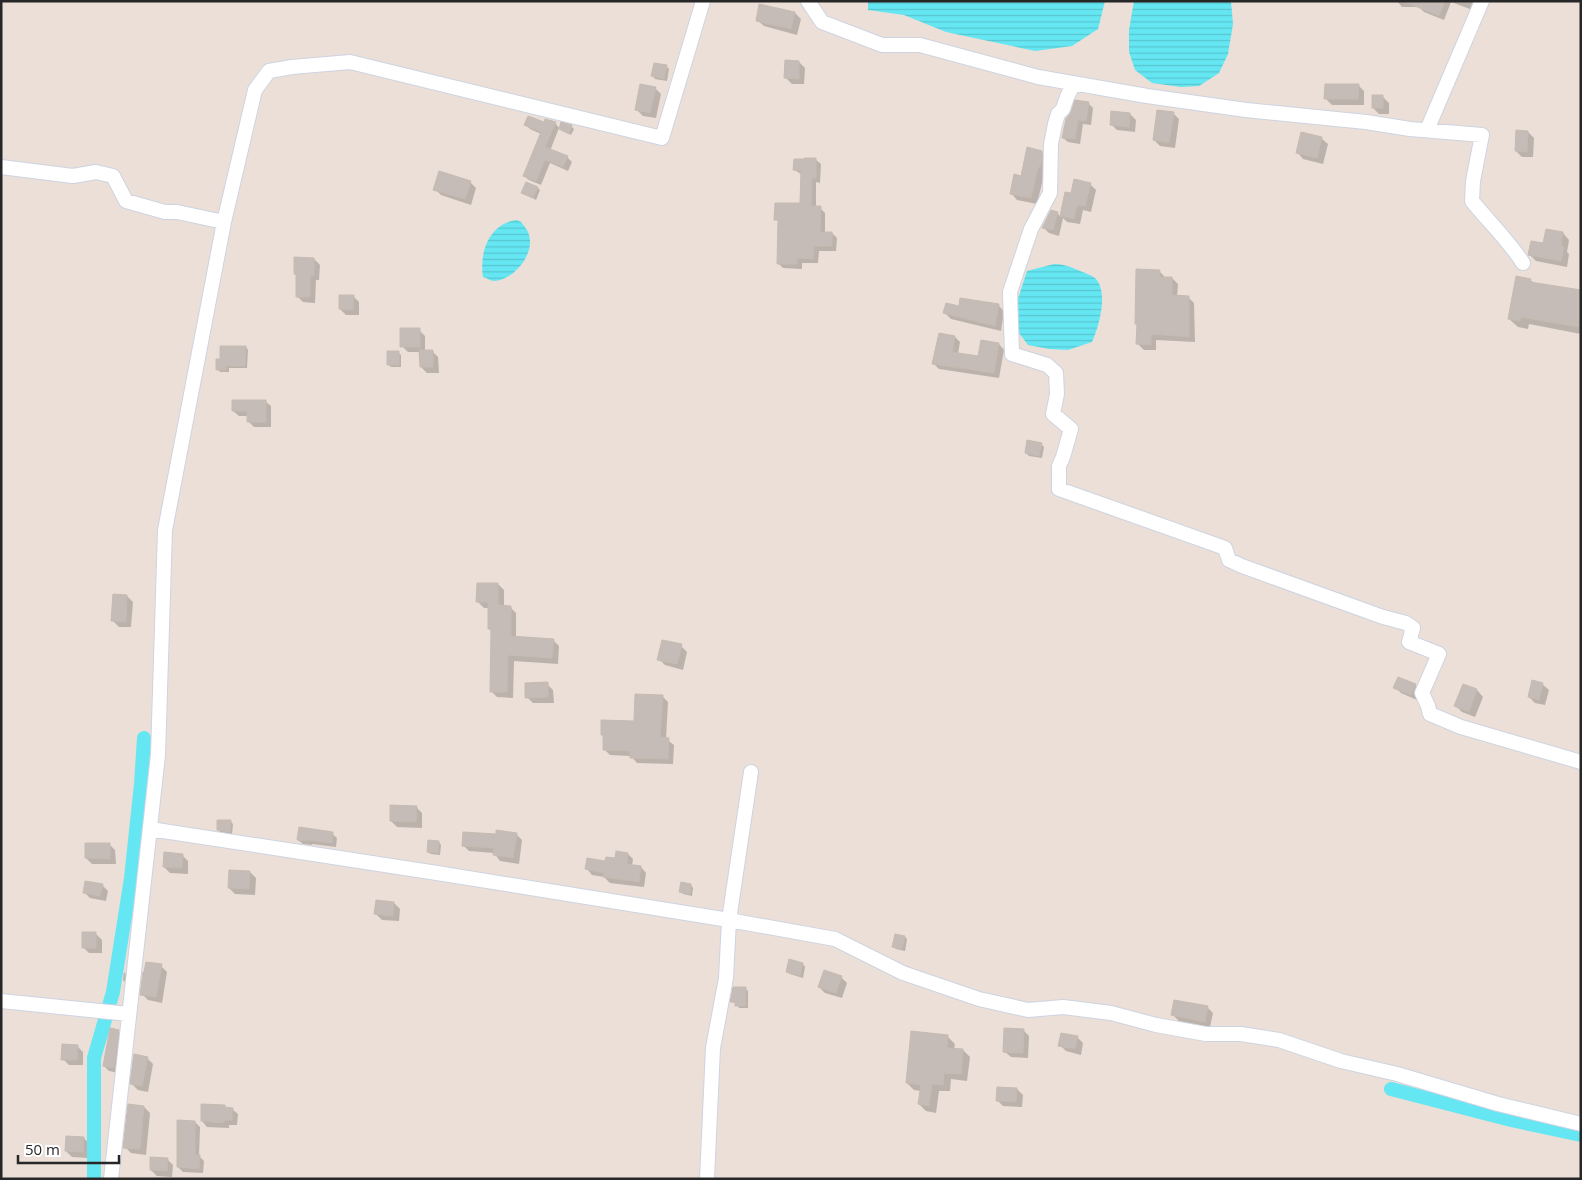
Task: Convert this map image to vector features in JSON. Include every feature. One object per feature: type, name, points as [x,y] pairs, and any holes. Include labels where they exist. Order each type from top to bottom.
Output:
[{"type":"street","points":[[111,1179],[123,1013],[150,829],[158,755],[165,530],[224,222],[255,90],[270,71],[292,67],[350,62],[662,138],[703,1]]},
{"type":"street","points":[[808,1],[822,22],[882,45],[920,45],[1038,77],[1147,96],[1246,110],[1427,130],[1482,134],[1473,180],[1472,202],[1490,224],[1513,247],[1523,263]]},
{"type":"street","points":[[1427,130],[1482,1]]},
{"type":"street","points":[[1074,84],[1063,109],[1058,114],[1055,124],[1051,144],[1050,193],[1031,229],[1010,292],[1012,354],[1047,365],[1056,372],[1057,394],[1054,414],[1071,429],[1059,466],[1059,489],[1225,548],[1229,560],[1242,566],[1383,617],[1406,622],[1413,628],[1409,642],[1439,654],[1422,693],[1430,714],[1461,727],[1581,762]]},
{"type":"street","points":[[1,167],[74,176],[96,172],[113,176],[126,201],[164,212],[177,212],[224,222]]},
{"type":"street","points":[[707,1179],[713,1048],[726,978],[730,920],[750,772]]},
{"type":"street","points":[[150,829],[437,872],[835,939],[903,973],[979,999],[1028,1010],[1072,1009],[1111,1014],[1206,1034],[1241,1034],[1279,1040],[1341,1060],[1397,1074],[1472,1097],[1581,1124]]},
{"type":"street","points":[[1,1001],[123,1013]]},
{"type":"water","points":[[868,1],[1105,1],[1098,29],[1072,46],[1035,51],[946,32],[904,15],[868,10]]},
{"type":"water","points":[[1134,1],[1231,1],[1233,24],[1228,54],[1219,73],[1199,86],[1181,87],[1152,83],[1135,70],[1129,52],[1129,30]]},
{"type":"water","points":[[517,220],[521,222],[529,235],[529,250],[526,258],[515,271],[501,280],[493,281],[483,277],[483,258],[488,241],[499,227],[507,222]]},
{"type":"water","points":[[1054,264],[1067,266],[1095,278],[1101,292],[1100,318],[1092,342],[1068,350],[1028,345],[1016,329],[1016,305],[1027,271]]},
{"type":"building","points":[[1403,1],[1445,1],[1439,16]]},
{"type":"building","points":[[759,4],[795,12],[791,29],[756,21]]},
{"type":"building","points":[[785,60],[799,61],[799,79],[784,78]]},
{"type":"building","points":[[654,63],[667,65],[664,79],[651,76]]},
{"type":"building","points":[[640,84],[656,87],[650,113],[635,110]]},
{"type":"building","points":[[1325,84],[1359,84],[1358,99],[1324,99]]},
{"type":"building","points":[[1372,95],[1383,95],[1383,108],[1372,108]]},
{"type":"building","points":[[1075,100],[1089,102],[1086,121],[1078,120],[1075,139],[1062,138],[1066,119],[1071,112]]},
{"type":"building","points":[[1157,110],[1174,112],[1169,143],[1153,140]]},
{"type":"building","points":[[1111,111],[1130,113],[1129,127],[1110,125]]},
{"type":"building","points":[[528,116],[544,122],[545,119],[556,122],[545,147],[568,156],[563,167],[545,160],[536,181],[523,176],[541,132],[524,125]]},
{"type":"building","points":[[561,122],[572,125],[569,134],[559,129]]},
{"type":"building","points":[[1516,130],[1528,131],[1527,152],[1515,151]]},
{"type":"building","points":[[1301,132],[1322,137],[1317,158],[1296,153]]},
{"type":"building","points":[[1027,147],[1042,151],[1042,162],[1040,167],[1038,167],[1031,198],[1010,194],[1014,174],[1021,176]]},
{"type":"building","points":[[816,158],[816,178],[812,178],[811,206],[821,206],[820,232],[832,232],[832,246],[814,246],[813,259],[797,258],[797,264],[777,264],[778,220],[774,220],[775,203],[800,203],[801,171],[793,170],[794,159]]},
{"type":"building","points":[[439,171],[471,181],[465,199],[433,190]]},
{"type":"building","points":[[1074,179],[1091,183],[1085,206],[1077,205],[1074,219],[1060,216],[1065,192],[1071,193]]},
{"type":"building","points":[[526,182],[538,187],[533,198],[521,193]]},
{"type":"building","points":[[1051,210],[1058,212],[1053,230],[1042,228]]},
{"type":"building","points":[[1546,229],[1563,232],[1561,246],[1564,247],[1561,261],[1528,255],[1531,241],[1543,243]]},
{"type":"building","points":[[294,257],[314,258],[314,275],[310,275],[310,297],[296,297]]},
{"type":"building","points":[[1136,269],[1160,270],[1159,277],[1172,277],[1172,295],[1189,296],[1189,337],[1151,334],[1151,345],[1136,344]]},
{"type":"building","points":[[1516,276],[1531,279],[1530,282],[1581,290],[1581,313],[1578,327],[1521,317],[1520,321],[1508,319]]},
{"type":"building","points":[[339,295],[354,295],[353,310],[339,309]]},
{"type":"building","points":[[960,298],[999,304],[995,326],[943,313],[946,303],[959,306]]},
{"type":"building","points":[[400,328],[420,328],[420,347],[400,347]]},
{"type":"building","points":[[939,333],[955,336],[952,352],[978,356],[981,340],[999,343],[994,373],[932,364]]},
{"type":"building","points":[[220,346],[246,346],[245,366],[226,366],[226,370],[216,370],[216,359],[220,359]]},
{"type":"building","points":[[419,350],[433,350],[433,367],[420,367]]},
{"type":"building","points":[[387,351],[399,351],[399,365],[387,365]]},
{"type":"building","points":[[232,400],[266,400],[266,422],[247,422],[247,411],[232,411]]},
{"type":"building","points":[[1027,440],[1042,443],[1039,456],[1025,453]]},
{"type":"building","points":[[477,583],[498,583],[498,605],[511,606],[511,636],[554,639],[552,658],[508,655],[507,692],[490,692],[491,629],[488,629],[488,602],[476,602]]},
{"type":"building","points":[[113,594],[127,595],[126,622],[111,621]]},
{"type":"building","points":[[662,640],[682,644],[677,664],[657,660]]},
{"type":"building","points":[[1398,677],[1416,684],[1411,695],[1393,688]]},
{"type":"building","points":[[1532,680],[1543,683],[1539,700],[1528,697]]},
{"type":"building","points":[[548,682],[548,697],[525,698],[525,683]]},
{"type":"building","points":[[1463,684],[1477,689],[1469,712],[1454,706]]},
{"type":"building","points":[[635,694],[663,695],[660,737],[669,738],[668,759],[630,758],[630,751],[603,750],[601,720],[634,721]]},
{"type":"building","points":[[390,805],[417,806],[416,822],[390,821]]},
{"type":"building","points":[[217,820],[231,820],[230,832],[217,830]]},
{"type":"building","points":[[299,827],[333,832],[332,843],[297,840]]},
{"type":"building","points":[[496,830],[517,833],[513,858],[493,855],[494,848],[462,846],[463,832],[496,834]]},
{"type":"building","points":[[428,840],[439,841],[438,853],[427,852]]},
{"type":"building","points":[[85,843],[110,843],[110,859],[85,858]]},
{"type":"building","points":[[616,851],[628,853],[627,864],[641,866],[639,882],[603,877],[604,873],[585,869],[587,858],[605,861],[606,857],[615,858]]},
{"type":"building","points":[[164,852],[183,854],[182,868],[163,867]]},
{"type":"building","points":[[229,870],[250,871],[249,889],[228,888]]},
{"type":"building","points":[[85,881],[103,884],[100,896],[83,893]]},
{"type":"building","points":[[681,882],[691,884],[690,894],[679,892]]},
{"type":"building","points":[[376,900],[394,902],[393,916],[374,914]]},
{"type":"building","points":[[82,932],[96,932],[96,948],[82,948]]},
{"type":"building","points":[[895,934],[905,936],[902,949],[892,947]]},
{"type":"building","points":[[789,959],[803,963],[800,976],[786,972]]},
{"type":"building","points":[[146,962],[162,964],[156,997],[140,995]]},
{"type":"building","points":[[824,970],[842,976],[836,993],[818,987]]},
{"type":"building","points":[[733,987],[746,987],[746,1006],[735,1006],[735,1002],[730,1002]]},
{"type":"building","points":[[1174,1000],[1208,1006],[1205,1022],[1171,1015]]},
{"type":"building","points":[[110,1028],[119,1030],[114,1068],[103,1066]]},
{"type":"building","points":[[1004,1028],[1024,1029],[1023,1053],[1003,1052]]},
{"type":"building","points":[[911,1031],[948,1035],[947,1048],[963,1049],[961,1074],[944,1073],[943,1085],[932,1084],[929,1106],[918,1104],[921,1085],[906,1083]]},
{"type":"building","points":[[1061,1033],[1078,1036],[1075,1049],[1058,1046]]},
{"type":"building","points":[[62,1044],[78,1045],[77,1060],[61,1060]]},
{"type":"building","points":[[134,1054],[148,1057],[142,1086],[130,1084]]},
{"type":"building","points":[[997,1087],[1017,1088],[1016,1102],[996,1101]]},
{"type":"building","points":[[128,1104],[144,1106],[140,1149],[123,1148]]},
{"type":"building","points":[[201,1104],[225,1105],[225,1107],[233,1108],[232,1120],[224,1120],[224,1123],[201,1121]]},
{"type":"building","points":[[177,1120],[195,1121],[195,1155],[200,1155],[199,1169],[177,1167]]},
{"type":"building","points":[[66,1136],[84,1137],[83,1152],[65,1151]]},
{"type":"building","points":[[150,1157],[168,1158],[167,1171],[150,1170]]},
{"type":"waterway","points":[[94,1179],[94,1058],[113,992],[131,878],[144,738]]},
{"type":"waterway","points":[[1391,1089],[1511,1120],[1581,1135]]}]
